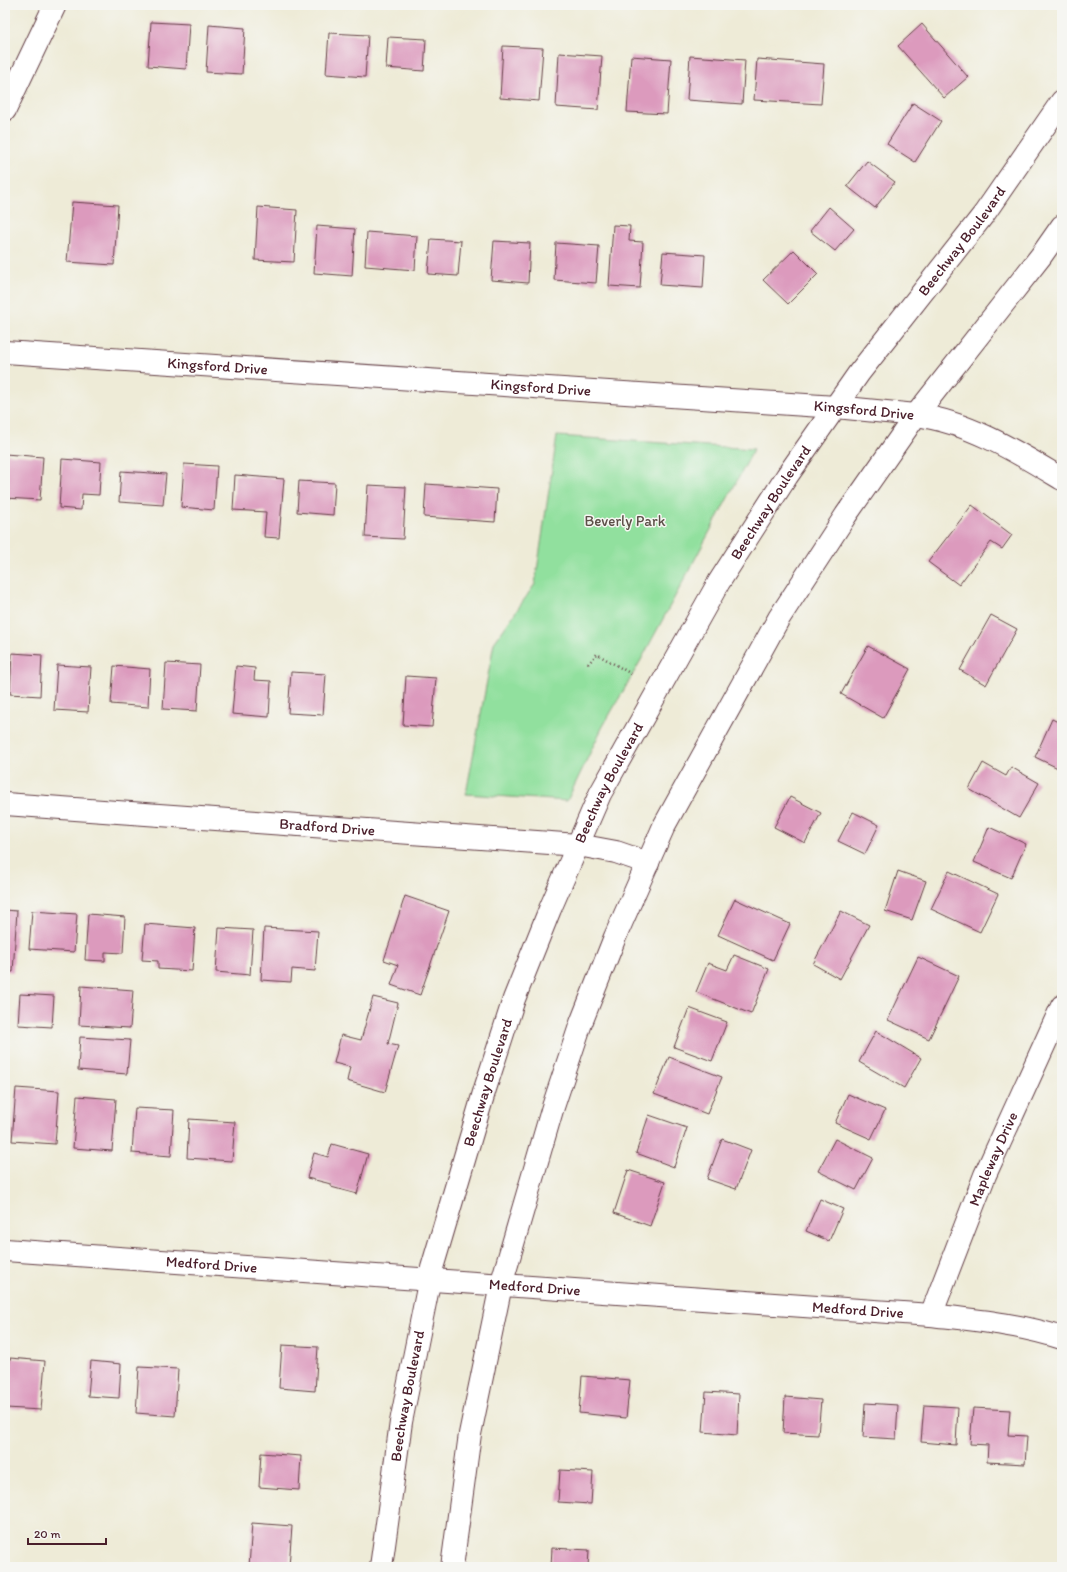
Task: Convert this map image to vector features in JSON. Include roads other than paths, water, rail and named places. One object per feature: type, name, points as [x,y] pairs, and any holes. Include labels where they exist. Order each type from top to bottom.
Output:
[{"type":"street","points":[[5,110],[54,5]]},
{"type":"street","name":"Beechway Boulevard","points":[[381,1567],[401,1422],[430,1279],[485,1088],[514,999],[550,909],[600,794],[719,582],[787,476],[859,373],[984,214],[1062,101]]},
{"type":"street","points":[[452,1567],[470,1434],[501,1285],[552,1110],[581,1023],[664,826],[779,618],[846,516],[916,415],[1041,256],[1062,226]]},
{"type":"street","name":"Kingsford Drive","points":[[5,352],[836,407],[930,416],[978,432],[1062,479]]},
{"type":"street","name":"Bradford Drive","points":[[5,804],[578,845],[616,852],[648,863]]},
{"type":"street","name":"Mapleway Drive","points":[[930,1315],[985,1175],[1062,1006]]},
{"type":"street","name":"Medford Drive","points":[[5,1250],[930,1315],[980,1320],[1050,1334],[1062,1338]]},
{"type":"park label","name":"Beverly Park","points":[[625,521]]}]
